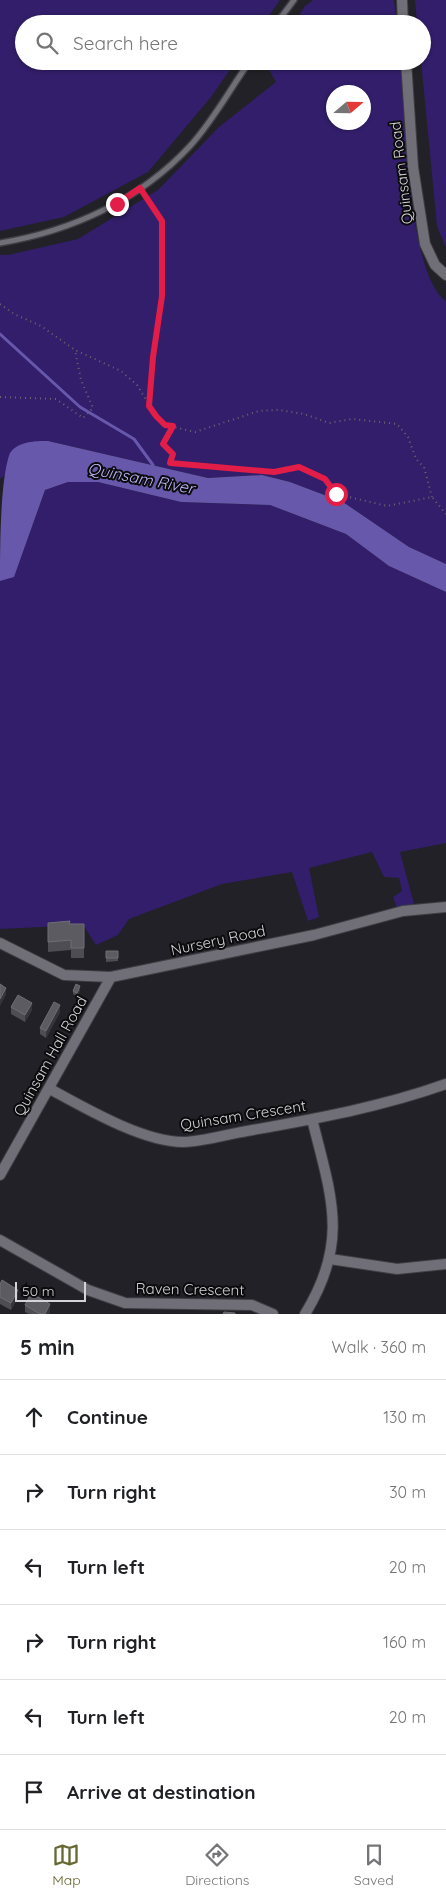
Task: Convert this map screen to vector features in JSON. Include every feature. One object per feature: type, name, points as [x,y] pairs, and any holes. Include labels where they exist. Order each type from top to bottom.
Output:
[{"type":"street","points":[[402,0],[403,15]]},
{"type":"street","name":"Quinsam Road","points":[[407,70],[413,167],[425,244],[435,265],[446,275]]},
{"type":"street","name":"Nursery Road","points":[[0,943],[64,975],[111,977],[314,935],[403,911],[446,907]]},
{"type":"street","name":"Quinsam Hall Road","points":[[0,1175],[50,1089],[111,977]]},
{"type":"street","name":"Quinsam Crescent","points":[[50,1089],[96,1114],[144,1134],[183,1142],[312,1119],[418,1094],[446,1084]]},
{"type":"street","points":[[305,1314],[318,1292],[330,1259],[333,1223],[331,1198],[312,1119]]},
{"type":"street","name":"Raven Crescent","points":[[0,1240],[88,1290],[125,1303],[252,1305],[273,1314]]},
{"type":"street","points":[[330,1259],[397,1269],[446,1264]]},
{"type":"lane","points":[[283,15],[294,0]]},
{"type":"lane","points":[[0,243],[33,238],[78,223],[117,204],[162,173],[191,145],[244,70]]},
{"type":"path","points":[[140,188],[162,221],[162,296],[153,357],[149,406]]},
{"type":"path","points":[[0,304],[14,314],[41,326],[75,350],[121,371],[137,386],[156,416],[165,425],[195,432],[260,411],[279,410],[304,414],[329,423],[352,419],[397,424],[408,437],[416,459],[424,467],[432,497],[446,514]]},
{"type":"path","points":[[0,398],[56,399],[83,418],[93,408],[80,380],[75,350]]},
{"type":"path","points":[[173,426],[163,444],[173,454],[170,463],[274,472],[299,467],[325,479],[336,494],[387,506],[432,497]]},
{"type":"shaded area","points":[[0,0],[280,0],[269,15],[15,15],[15,70],[230,70],[211,97],[148,172],[64,217],[0,231]]},
{"type":"shaded area","points":[[313,0],[394,0],[396,15],[300,15],[305,6]]},
{"type":"shaded area","points":[[415,0],[446,0],[446,248],[437,226],[422,70],[431,70],[431,15],[416,15]]},
{"type":"shaded area","points":[[269,70],[402,70],[410,190],[416,227],[423,260],[433,286],[446,301],[446,564],[409,547],[343,502],[290,482],[262,475],[208,478],[48,441],[0,479],[0,255],[8,255],[78,239],[158,190],[219,127],[276,82]]},
{"type":"shaded area","points":[[68,482],[98,482],[181,502],[270,505],[346,534],[389,566],[446,592],[446,843],[400,852],[414,904],[397,908],[393,897],[402,891],[399,878],[384,877],[372,852],[309,868],[319,917],[308,921],[292,872],[222,884],[129,919],[118,935],[96,945],[83,925],[0,929],[0,581],[14,576],[45,490]]},
{"type":"water","name":"Quinsam River","points":[[48,441],[208,478],[262,475],[290,482],[343,502],[409,547],[446,564],[446,592],[389,566],[346,534],[270,505],[181,502],[98,482],[68,482],[45,490],[14,577],[0,581],[2,496],[10,453],[22,444]]},
{"type":"building","points":[[70,921],[69,924],[84,924],[84,948],[71,948],[71,940],[48,942],[48,923]]},
{"type":"building","points":[[106,951],[118,951],[118,958],[106,958]]},
{"type":"building","points":[[0,984],[6,988],[0,999]]},
{"type":"building","points":[[76,984],[80,986],[77,993],[73,991]]},
{"type":"building","points":[[18,995],[32,1003],[25,1015],[11,1007]]},
{"type":"building","points":[[54,1002],[60,1005],[46,1031],[40,1028]]},
{"type":"building","points":[[2,1280],[18,1290],[11,1303],[0,1297],[0,1284]]},
{"type":"building","points":[[31,1293],[50,1304],[45,1314],[40,1314],[25,1305]]},
{"type":"building","points":[[224,1312],[235,1313],[235,1314],[223,1314]]},
{"type":"waterway","points":[[0,334],[80,407],[134,439],[153,465]]},
{"type":"route","points":[[117,204],[140,188],[162,221],[162,296],[153,357],[149,406],[165,425],[173,426],[163,444],[173,454],[170,463],[274,472],[299,467],[325,479],[336,494]]}]
